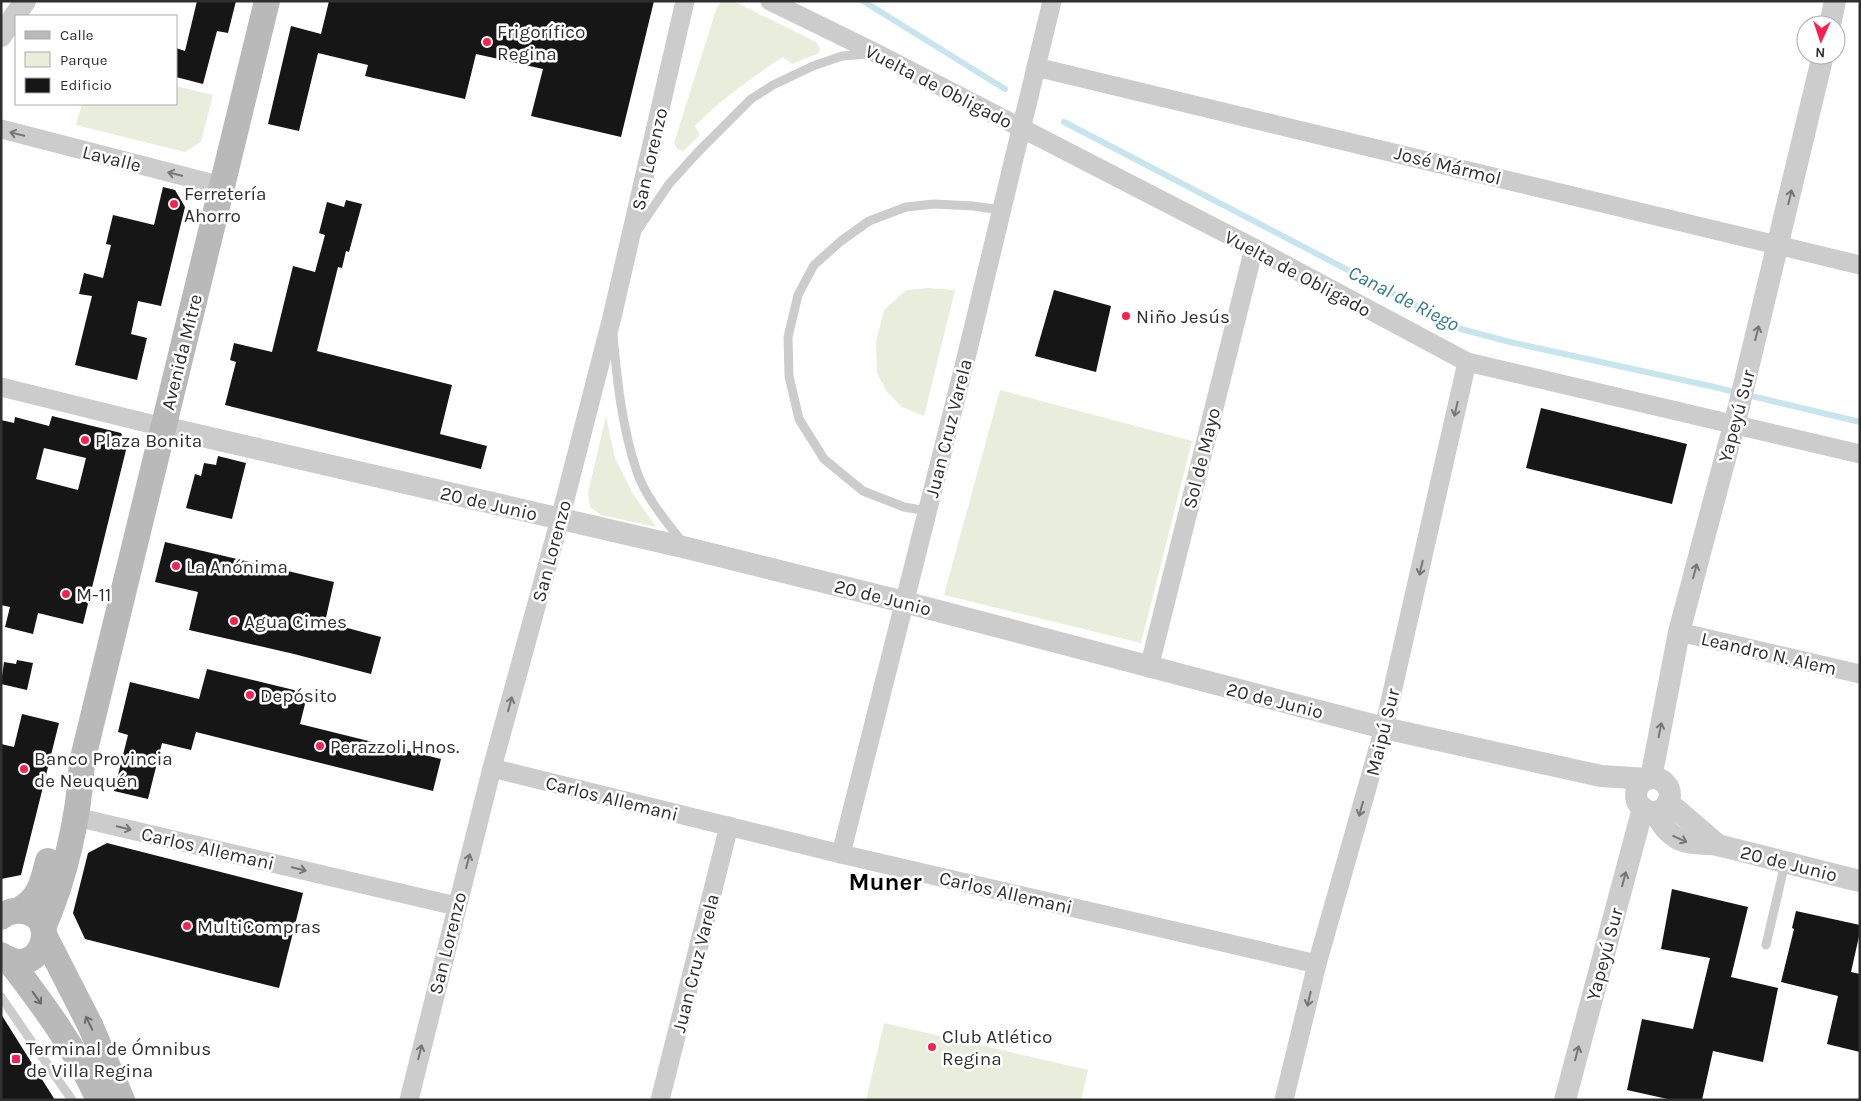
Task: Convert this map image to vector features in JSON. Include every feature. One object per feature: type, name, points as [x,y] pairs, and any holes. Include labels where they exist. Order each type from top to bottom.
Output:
[{"type":"main road","name":"Avenida Mitre","points":[[8,913],[32,901],[41,886],[60,813],[82,762],[267,1]]},
{"type":"main road","name":"Avenida Mitre","points":[[5,957],[16,962],[25,961],[39,952],[43,945],[44,933],[76,817],[81,792],[82,762]]},
{"type":"main road","points":[[8,913],[27,912],[34,915],[91,1027],[122,1100]]},
{"type":"main road","points":[[5,957],[37,997],[74,1053],[99,1100]]},
{"type":"street","points":[[15,15],[25,1]]},
{"type":"street","name":"San Lorenzo","points":[[409,1100],[456,906],[612,317],[685,1]]},
{"type":"street","name":"Vuelta de Obligado","points":[[770,1],[1254,248],[1467,362],[1737,416],[1860,454]]},
{"type":"street","name":"Juan Cruz Varela","points":[[841,854],[1052,1]]},
{"type":"street","points":[[1832,15],[1835,1]]},
{"type":"street","points":[[1,36],[15,16]]},
{"type":"street","name":"Yapeyú Sur","points":[[1565,1100],[1651,806],[1637,790],[1639,785],[1649,778],[1679,632],[1746,380],[1821,65]]},
{"type":"street","name":"José Mármol","points":[[1036,66],[1860,265]]},
{"type":"street","name":"Lavalle","points":[[1,129],[222,186]]},
{"type":"street","name":"Sol de Mayo","points":[[1149,668],[1254,248]]},
{"type":"street","name":"Maipú Sur","points":[[1284,1100],[1317,964],[1384,728],[1467,362]]},
{"type":"street","points":[[1,387],[163,427]]},
{"type":"street","name":"20 de Junio","points":[[163,427],[687,548],[904,602],[1149,668],[1384,728],[1601,776],[1649,778]]},
{"type":"street","name":"Leandro N. Alem","points":[[1679,632],[1860,674]]},
{"type":"street","name":"Carlos Allemani","points":[[492,768],[841,854],[1317,964]]},
{"type":"street","name":"20 de Junio","points":[[1601,776],[1651,806],[1662,826],[1671,835],[1682,841],[1694,844],[1718,845],[1860,880]]},
{"type":"street","points":[[1649,778],[1657,778],[1667,785],[1670,796],[1651,806]]},
{"type":"street","name":"Carlos Allemani","points":[[76,817],[456,906]]},
{"type":"street","name":"Juan Cruz Varela","points":[[660,1100],[729,826]]},
{"type":"lane","points":[[630,242],[669,184],[751,99],[773,85],[813,66],[842,56],[876,54]]},
{"type":"lane","points":[[927,511],[904,507],[863,491],[824,459],[799,419],[789,376],[788,337],[798,295],[814,265],[841,241],[868,221],[906,207],[934,204],[1001,210]]},
{"type":"lane","points":[[612,317],[616,374],[623,416],[637,473],[651,500],[687,548]]},
{"type":"lane","points":[[1766,945],[1785,863]]},
{"type":"lane","points":[[1,996],[72,1100]]},
{"type":"green space","points":[[722,1],[733,1],[816,42],[820,48],[819,53],[792,64],[783,57],[748,81],[715,107],[695,126],[700,135],[683,151],[677,149],[674,143],[717,7]]},
{"type":"green space","points":[[178,86],[213,95],[201,142],[185,152],[76,125],[82,105],[178,105]]},
{"type":"green space","points":[[929,288],[955,290],[924,416],[902,407],[887,392],[877,373],[876,343],[884,310],[906,290]]},
{"type":"green space","points":[[1000,390],[1192,441],[1141,643],[944,595]]},
{"type":"green space","points":[[606,416],[615,458],[633,494],[656,527],[601,515],[590,507],[588,493]]},
{"type":"green space","name":"Club Atlético Regina","points":[[884,1023],[1088,1070],[1081,1100],[866,1100]]},
{"type":"building","points":[[197,1],[236,1],[228,33],[217,31],[203,84],[178,78],[178,49],[185,51]]},
{"type":"building","points":[[329,1],[654,1],[621,137],[531,116],[543,69],[476,54],[465,99],[365,76],[368,65],[318,53],[299,131],[268,124],[291,26],[321,34]]},
{"type":"building","points":[[163,187],[175,190],[185,207],[161,306],[138,301],[131,334],[147,338],[137,380],[75,365],[92,296],[79,294],[84,273],[103,278],[111,245],[106,244],[113,215],[154,225]]},
{"type":"building","points":[[346,200],[362,204],[349,252],[346,251],[342,268],[338,267],[317,351],[452,385],[440,434],[487,446],[481,469],[225,405],[236,362],[230,360],[234,343],[272,352],[293,266],[315,272],[325,235],[319,233],[327,202],[344,207]]},
{"type":"building","points":[[1054,290],[1111,306],[1096,372],[1035,356]]},
{"type":"building","points":[[1541,408],[1687,444],[1672,504],[1526,468]]},
{"type":"building","points":[[52,416],[121,433],[127,446],[83,624],[38,613],[33,634],[5,627],[10,607],[1,605],[1,420],[14,423],[15,417],[49,426]],"holes":[[[44,448],[86,458],[78,490],[36,479]]]},
{"type":"building","points":[[218,456],[246,463],[232,519],[186,508],[195,474],[201,476],[204,463],[216,465]]},
{"type":"building","points":[[165,542],[334,582],[325,622],[381,637],[371,674],[189,630],[198,592],[155,582]]},
{"type":"building","points":[[17,660],[33,663],[27,690],[1,684],[4,662],[16,664]]},
{"type":"building","name":"Perazzoli Hnos.","points":[[207,669],[294,690],[306,700],[300,724],[441,759],[433,791],[196,732],[191,750],[162,743],[148,799],[114,791],[128,735],[118,732],[130,682],[199,699]]},
{"type":"building","points":[[22,714],[59,723],[21,875],[1,879],[1,744],[14,747]]},
{"type":"building","name":"MultiCompras","points":[[107,843],[303,893],[279,988],[85,939],[73,913],[88,853]]},
{"type":"building","points":[[1672,889],[1748,907],[1731,977],[1778,988],[1763,1062],[1713,1051],[1702,1100],[1672,1100],[1627,1090],[1642,1019],[1693,1029],[1710,958],[1661,949]]},
{"type":"building","points":[[1796,911],[1860,925],[1851,972],[1860,974],[1860,1052],[1827,1044],[1838,996],[1781,982],[1794,929],[1792,928]]},
{"type":"building","name":"Terminal de Ómnibus de Villa Regina","points":[[1,1014],[55,1100],[1,1100]]},
{"type":"waterway","name":"Canal de Riego","points":[[863,1],[1005,89]]},
{"type":"waterway","name":"Canal de Riego","points":[[1064,122],[1461,329],[1510,342],[1710,386],[1860,422]]},
{"type":"place","name":"Frigorífico Regina","points":[[487,42]]},
{"type":"place","name":"Ferretería Ahorro","points":[[174,204]]},
{"type":"place","name":"Niño Jesús","points":[[1126,316]]},
{"type":"place","name":"Plaza Bonita","points":[[85,440]]},
{"type":"place","name":"La Anónima","points":[[176,566]]},
{"type":"place","name":"M-11","points":[[66,594]]},
{"type":"place","name":"Agua Cimes","points":[[234,621]]},
{"type":"place","name":"Depósito","points":[[250,695]]},
{"type":"place","name":"Perazzoli Hnos.","points":[[320,746]]},
{"type":"place","name":"Banco Provincia de Neuquén","points":[[24,769]]},
{"type":"place","name":"MultiCompras","points":[[187,926]]},
{"type":"place","name":"Club Atlético Regina","points":[[932,1047]]},
{"type":"place","name":"Terminal de Ómnibus de Villa Regina","points":[[16,1059]]},
{"type":"district","name":"Muner","points":[[885,882]]}]
